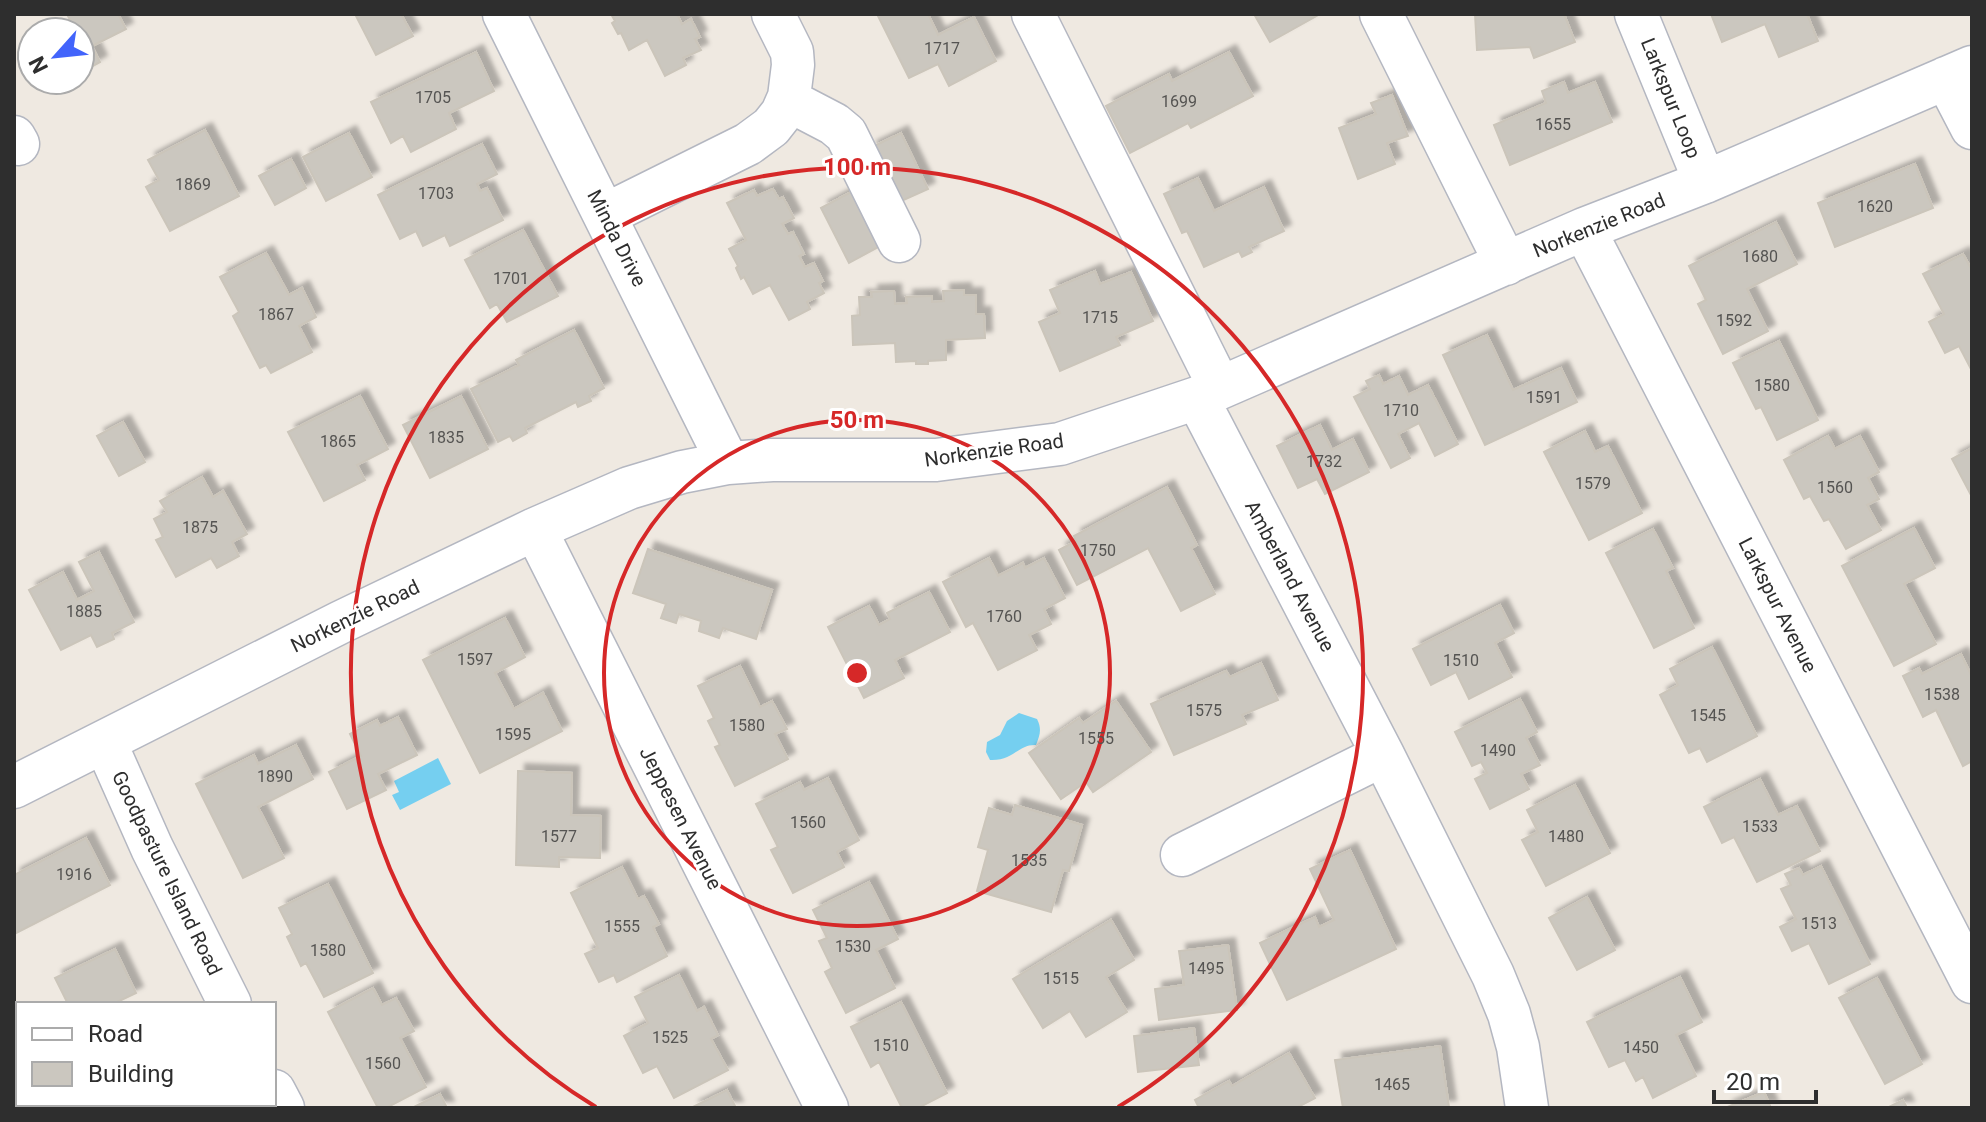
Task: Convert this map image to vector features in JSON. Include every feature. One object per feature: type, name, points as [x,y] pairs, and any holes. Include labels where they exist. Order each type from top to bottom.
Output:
[{"type":"street","name":"Minda Drive","points":[[504,14],[728,463]]},
{"type":"street","points":[[605,215],[760,137],[771,127],[788,100],[793,65],[792,52],[773,14]]},
{"type":"street","name":"Amberland Avenue","points":[[1033,14],[1208,393],[1493,975],[1518,1047],[1527,1108]]},
{"type":"street","points":[[1381,14],[1506,264]]},
{"type":"street","name":"Larkspur Loop","points":[[1636,14],[1705,182]]},
{"type":"street","points":[[1959,73],[1972,128]]},
{"type":"street","name":"Norkenzie Road","points":[[14,787],[341,622],[535,529],[629,488],[682,472],[728,463],[936,460],[1060,444],[1208,393],[1584,229],[1705,182],[1959,73]]},
{"type":"street","points":[[788,100],[834,124],[846,134],[899,241]]},
{"type":"street","name":"Larkspur Avenue","points":[[1584,229],[1969,969]]},
{"type":"street","name":"Jeppesen Avenue","points":[[535,529],[827,1108]]},
{"type":"street","name":"Goodpasture Island Road","points":[[105,742],[152,848],[229,1002]]},
{"type":"street","points":[[1182,855],[1383,755]]},
{"type":"water","points":[[1019,713],[1037,719],[1040,732],[1036,745],[1025,747],[1005,758],[990,760],[986,752],[987,742],[1000,735],[1007,721]]},
{"type":"water","points":[[438,758],[451,784],[400,810],[392,795],[399,792],[394,781]]},
{"type":"building","points":[[118,14],[126,29],[96,44],[96,16],[68,16]]},
{"type":"building","points":[[355,14],[401,14],[413,36],[376,55]]},
{"type":"building","points":[[611,14],[677,14],[682,24],[691,19],[700,37],[695,39],[701,50],[683,58],[686,65],[665,76],[647,40],[629,50],[612,23],[615,21]]},
{"type":"building","points":[[877,14],[928,14],[938,35],[974,17],[996,61],[949,86],[938,64],[909,78]]},
{"type":"building","points":[[1254,14],[1320,14],[1270,42]]},
{"type":"building","points":[[1475,14],[1564,14],[1575,42],[1534,58],[1530,47],[1477,50]]},
{"type":"building","points":[[1711,14],[1807,14],[1818,41],[1779,57],[1765,24],[1722,42]]},
{"type":"building","points":[[476,52],[494,91],[449,113],[456,129],[411,152],[403,136],[391,143],[371,102]]},
{"type":"building","points":[[1229,52],[1253,96],[1191,128],[1188,123],[1130,153],[1106,106],[1169,74],[1172,81]]},
{"type":"building","points":[[1564,82],[1568,93],[1595,82],[1612,122],[1510,165],[1494,125],[1546,103],[1542,91]]},
{"type":"building","points":[[1392,95],[1408,136],[1387,143],[1395,164],[1358,179],[1339,128],[1376,114],[1371,103]]},
{"type":"building","points":[[205,130],[239,196],[170,231],[146,187],[159,180],[148,160]]},
{"type":"building","points":[[349,133],[372,177],[326,201],[303,157]]},
{"type":"building","points":[[901,133],[928,189],[897,203],[870,148]]},
{"type":"building","points":[[482,144],[497,174],[477,184],[480,191],[487,188],[503,220],[450,246],[445,235],[423,246],[416,231],[400,239],[378,195]]},
{"type":"building","points":[[291,159],[306,188],[275,205],[259,176]]},
{"type":"building","points":[[1915,164],[1933,208],[1835,247],[1818,203]]},
{"type":"building","points":[[1198,178],[1214,211],[1264,187],[1284,231],[1249,247],[1252,252],[1242,257],[1239,251],[1204,267],[1187,231],[1182,233],[1164,194]]},
{"type":"building","points":[[773,189],[779,199],[783,197],[794,218],[782,224],[788,234],[793,232],[804,254],[799,256],[805,267],[814,263],[823,281],[819,283],[824,293],[807,302],[810,309],[789,320],[770,285],[753,294],[744,277],[741,279],[729,249],[746,240],[727,203],[754,190],[757,196]]},
{"type":"building","points":[[851,192],[880,246],[849,263],[821,208]]},
{"type":"building","points":[[1776,222],[1797,264],[1747,289],[1768,331],[1723,354],[1698,304],[1706,300],[1689,266]]},
{"type":"building","points":[[523,230],[558,296],[507,322],[497,304],[490,308],[465,260]]},
{"type":"building","points":[[266,253],[289,295],[302,288],[316,317],[299,326],[312,352],[271,373],[266,365],[260,368],[233,316],[239,312],[220,277]]},
{"type":"building","points":[[1963,254],[1972,270],[1972,371],[1959,346],[1945,353],[1929,322],[1944,314],[1923,274]]},
{"type":"building","points":[[1095,271],[1100,284],[1131,272],[1153,321],[1116,337],[1120,345],[1060,371],[1039,322],[1060,313],[1050,290]]},
{"type":"building","points":[[964,290],[964,295],[976,295],[976,314],[984,314],[985,338],[946,340],[946,360],[928,361],[928,364],[896,362],[895,343],[853,345],[852,316],[860,315],[859,297],[872,297],[871,292],[894,291],[895,304],[907,303],[906,297],[932,296],[932,302],[944,301],[943,291]]},
{"type":"building","points":[[574,330],[604,388],[589,396],[591,401],[578,407],[576,402],[525,428],[527,433],[513,441],[510,436],[498,442],[471,389],[519,365],[516,360]]},
{"type":"building","points":[[1487,335],[1513,390],[1561,368],[1577,402],[1485,445],[1443,355]]},
{"type":"building","points":[[1779,341],[1818,420],[1777,440],[1761,407],[1756,409],[1733,363]]},
{"type":"building","points":[[1379,375],[1383,384],[1399,376],[1408,395],[1428,385],[1458,444],[1435,456],[1419,423],[1398,434],[1410,458],[1391,468],[1354,397],[1370,389],[1366,381]]},
{"type":"building","points":[[360,396],[388,449],[357,465],[365,480],[324,501],[288,432]]},
{"type":"building","points":[[461,396],[488,449],[430,478],[403,425]]},
{"type":"building","points":[[123,422],[145,462],[119,476],[97,436]]},
{"type":"building","points":[[1320,425],[1332,450],[1353,439],[1369,472],[1325,494],[1317,479],[1298,488],[1277,446]]},
{"type":"building","points":[[1585,431],[1595,452],[1608,446],[1642,513],[1589,540],[1544,452]]},
{"type":"building","points":[[1828,436],[1835,449],[1860,436],[1879,472],[1868,478],[1879,499],[1867,505],[1881,530],[1846,549],[1829,519],[1824,521],[1810,496],[1804,499],[1784,460]]},
{"type":"building","points":[[1972,448],[1972,497],[1952,459]]},
{"type":"building","points":[[202,477],[213,497],[223,491],[247,534],[232,542],[239,556],[217,568],[211,558],[176,577],[156,540],[163,537],[154,519],[167,512],[160,501]]},
{"type":"building","points":[[1167,487],[1197,545],[1191,548],[1215,594],[1181,611],[1148,548],[1077,585],[1059,550],[1076,541],[1074,536]]},
{"type":"building","points":[[1914,528],[1935,568],[1904,584],[1936,644],[1894,666],[1842,566]]},
{"type":"building","points":[[1653,529],[1673,568],[1666,571],[1694,628],[1654,648],[1606,553]]},
{"type":"building","points":[[648,549],[772,590],[756,639],[723,628],[719,638],[699,631],[701,621],[679,614],[676,623],[661,618],[666,604],[633,593]]},
{"type":"building","points":[[99,552],[134,622],[112,633],[114,639],[97,647],[91,635],[61,650],[29,590],[63,572],[77,600],[94,591],[79,562]]},
{"type":"building","points":[[989,558],[998,576],[1023,563],[1025,568],[1044,558],[1065,598],[1044,609],[1051,624],[1029,635],[1037,650],[998,670],[973,623],[966,627],[943,582]]},
{"type":"building","points":[[929,592],[950,632],[895,660],[904,678],[864,698],[828,627],[869,606],[879,625],[890,619],[887,613]]},
{"type":"building","points":[[1500,605],[1514,633],[1495,643],[1512,677],[1469,699],[1456,672],[1431,685],[1413,649]]},
{"type":"building","points":[[505,618],[525,657],[495,673],[514,709],[543,693],[562,731],[480,773],[423,660]]},
{"type":"building","points":[[1712,647],[1757,736],[1707,762],[1700,748],[1689,753],[1660,695],[1678,685],[1670,669]]},
{"type":"building","points":[[1961,654],[1972,677],[1972,761],[1963,766],[1936,710],[1923,717],[1903,676],[1919,668],[1922,674]]},
{"type":"building","points":[[1261,663],[1278,700],[1242,715],[1246,724],[1174,755],[1151,704],[1226,671],[1230,677]]},
{"type":"building","points":[[740,666],[760,707],[772,701],[787,729],[775,734],[788,759],[735,786],[715,747],[720,745],[708,721],[714,718],[698,686]]},
{"type":"building","points":[[1520,699],[1537,732],[1526,738],[1540,765],[1521,774],[1529,789],[1490,809],[1475,779],[1487,773],[1481,762],[1472,766],[1455,732]]},
{"type":"building","points":[[1116,701],[1151,752],[1093,792],[1086,782],[1061,799],[1029,753],[1079,718],[1083,723]]},
{"type":"building","points":[[398,717],[417,755],[378,774],[386,790],[347,809],[329,772],[361,756],[350,734],[377,720],[380,726]]},
{"type":"building","points":[[296,745],[313,779],[258,807],[284,858],[243,878],[196,784],[254,755],[258,764]]},
{"type":"building","points":[[518,771],[572,773],[571,815],[601,816],[600,858],[559,857],[559,867],[516,865]]},
{"type":"building","points":[[828,778],[859,840],[837,852],[844,867],[793,893],[771,850],[778,847],[756,804],[800,782],[804,790]]},
{"type":"building","points":[[1760,779],[1778,815],[1797,806],[1820,851],[1757,882],[1734,837],[1722,843],[1704,807]]},
{"type":"building","points":[[1575,785],[1610,853],[1546,886],[1522,840],[1538,832],[1527,810]]},
{"type":"building","points":[[1015,805],[1082,825],[1069,871],[1063,870],[1051,912],[977,891],[988,850],[978,847],[989,808],[1012,815]]},
{"type":"building","points":[[86,838],[110,885],[14,934],[14,875]]},
{"type":"building","points":[[1350,850],[1396,949],[1287,1000],[1260,943],[1315,917],[1319,927],[1334,920],[1310,869]]},
{"type":"building","points":[[1821,866],[1870,964],[1829,984],[1809,943],[1792,951],[1780,927],[1796,919],[1781,889],[1791,885],[1785,874],[1799,868],[1803,875]]},
{"type":"building","points":[[622,867],[638,899],[644,896],[659,924],[653,927],[667,956],[617,982],[614,975],[599,982],[585,954],[598,948],[571,893]]},
{"type":"building","points":[[869,882],[898,939],[876,950],[895,988],[846,1013],[825,972],[832,968],[819,941],[827,938],[813,910]]},
{"type":"building","points":[[328,884],[373,973],[324,997],[306,963],[301,966],[287,937],[292,934],[279,908]]},
{"type":"building","points":[[1587,897],[1615,950],[1577,970],[1549,918]]},
{"type":"building","points":[[1111,920],[1134,960],[1106,977],[1127,1012],[1086,1037],[1070,1011],[1043,1028],[1013,979]]},
{"type":"building","points":[[1228,945],[1237,1010],[1159,1020],[1155,989],[1184,985],[1179,951]]},
{"type":"building","points":[[115,949],[136,993],[117,1002],[67,1002],[55,978]]},
{"type":"building","points":[[679,975],[697,1011],[704,1007],[718,1035],[711,1039],[728,1070],[674,1098],[657,1066],[643,1073],[624,1036],[648,1023],[635,997]]},
{"type":"building","points":[[1680,977],[1702,1022],[1676,1035],[1696,1076],[1653,1098],[1643,1077],[1636,1081],[1625,1060],[1609,1067],[1587,1022]]},
{"type":"building","points":[[1877,978],[1922,1064],[1885,1084],[1839,998]]},
{"type":"building","points":[[373,988],[382,1005],[396,998],[414,1031],[400,1038],[426,1087],[386,1108],[378,1108],[328,1012]]},
{"type":"building","points":[[901,1002],[947,1093],[918,1108],[902,1108],[879,1062],[871,1067],[851,1027]]},
{"type":"building","points":[[1194,1028],[1199,1065],[1138,1072],[1134,1036]]},
{"type":"building","points":[[1440,1046],[1449,1107],[1343,1108],[1335,1060]]},
{"type":"building","points":[[1289,1053],[1315,1098],[1296,1108],[1199,1108],[1195,1100],[1229,1081],[1232,1086]]},
{"type":"building","points":[[727,1090],[736,1108],[691,1108]]},
{"type":"building","points":[[1764,1092],[1771,1108],[1725,1108]]},
{"type":"building","points":[[440,1094],[447,1108],[412,1108]]},
{"type":"building","points":[[1903,1100],[1907,1108],[1887,1108]]},
{"type":"building","points":[[121,1106],[182,1108],[122,1108]]}]
